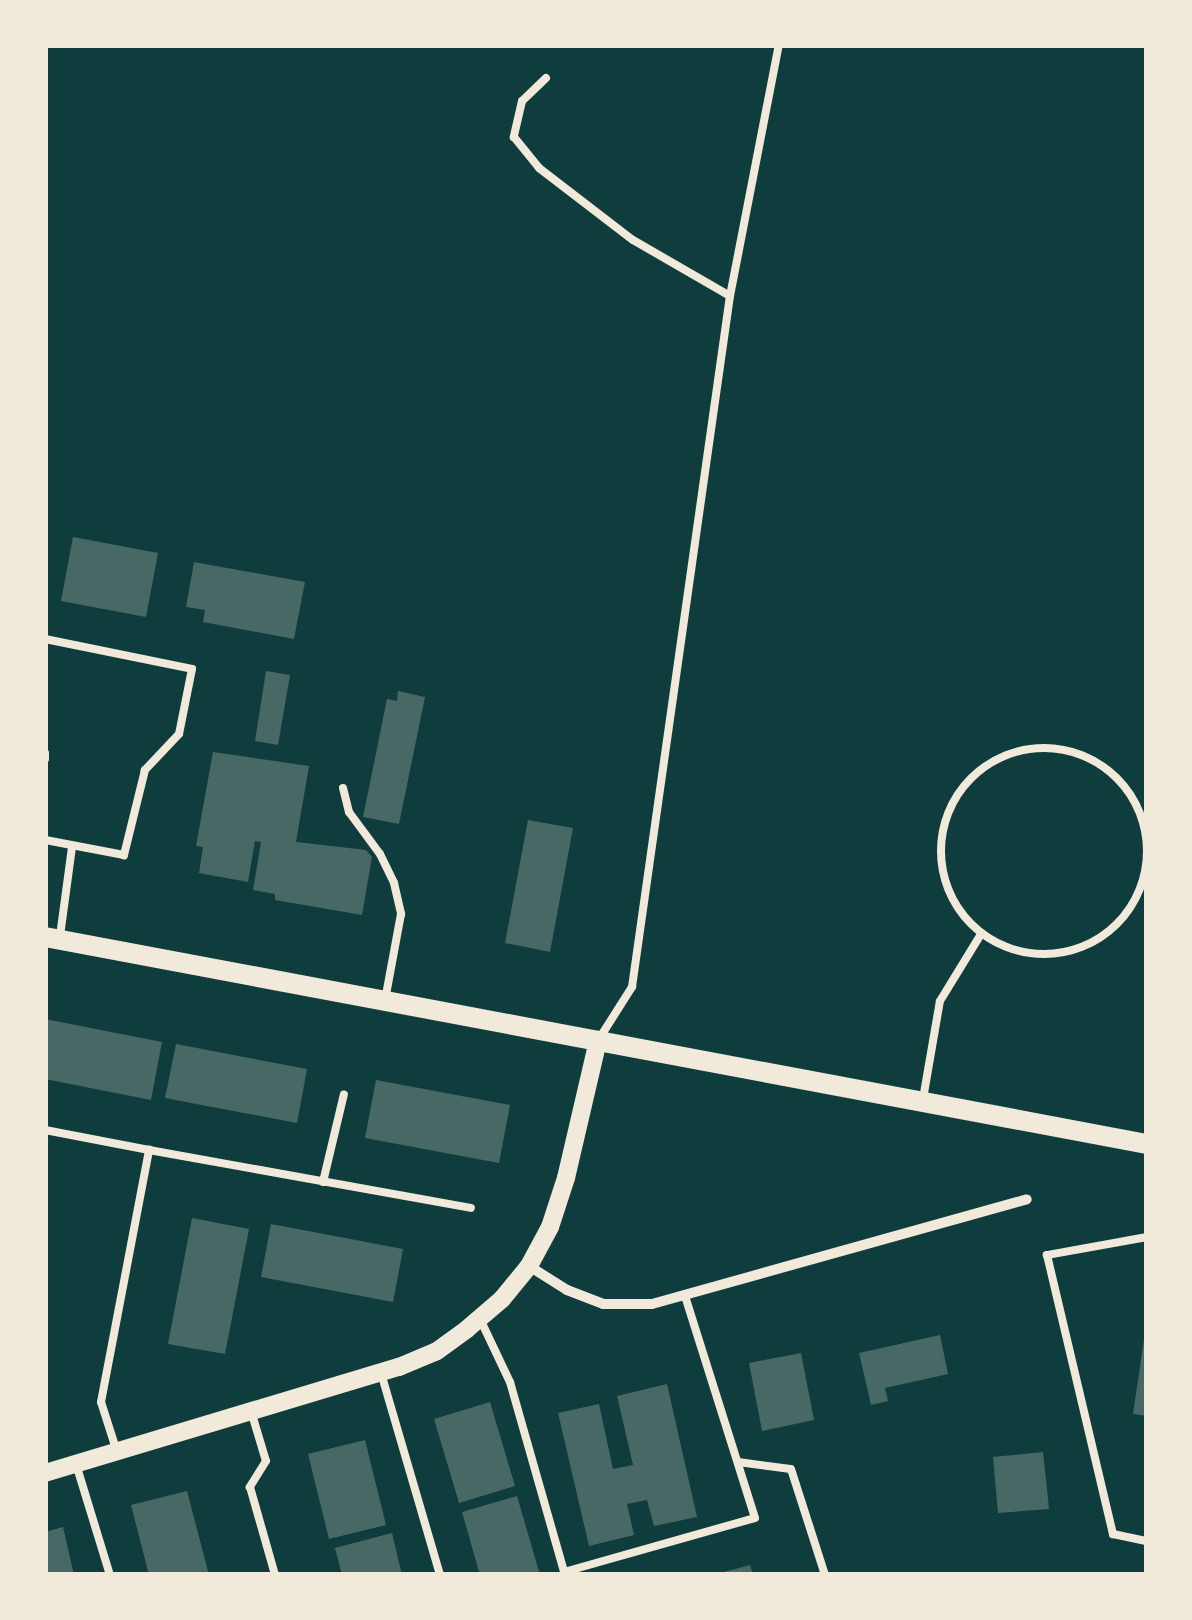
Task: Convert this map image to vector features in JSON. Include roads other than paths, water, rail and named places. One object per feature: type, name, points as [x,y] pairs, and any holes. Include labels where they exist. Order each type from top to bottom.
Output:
[{"type":"main road","points":[[52,939],[1147,1144]]},
{"type":"street","points":[[45,1473],[380,1372],[437,1351],[480,1318],[529,1266],[550,1227],[566,1178],[598,1040]]},
{"type":"street","points":[[529,1266],[567,1290],[604,1304],[652,1304],[1027,1199]]},
{"type":"lane","points":[[598,1040],[632,987],[730,296],[779,45]]},
{"type":"lane","points":[[546,78],[522,101],[514,137],[538,168],[633,240],[730,296]]},
{"type":"lane","points":[[45,639],[192,669],[179,734],[145,770],[124,854],[45,840]]},
{"type":"lane","points":[[1056,748],[1088,757],[1116,776],[1136,804],[1147,838],[1146,872],[1133,904],[1122,918],[1110,931],[1080,948],[1046,955],[1011,950],[980,934],[943,878],[940,845],[947,812],[964,784],[990,762],[1022,750],[1056,748]]},
{"type":"lane","points":[[343,788],[349,812],[380,854],[394,883],[402,914],[385,1000]]},
{"type":"lane","points":[[52,939],[72,846]]},
{"type":"lane","points":[[922,1103],[940,1001],[980,934]]},
{"type":"lane","points":[[323,1182],[344,1094]]},
{"type":"lane","points":[[45,1130],[471,1208]]},
{"type":"lane","points":[[116,1452],[100,1402],[148,1150]]},
{"type":"lane","points":[[1147,1237],[1047,1255],[1113,1534],[1147,1542]]},
{"type":"lane","points":[[480,1318],[510,1382],[564,1572],[755,1518],[685,1296]]},
{"type":"lane","points":[[380,1372],[440,1575]]},
{"type":"lane","points":[[251,1412],[266,1461],[250,1487],[275,1575]]},
{"type":"lane","points":[[738,1462],[791,1469],[824,1575]]},
{"type":"lane","points":[[76,1464],[110,1575]]}]
